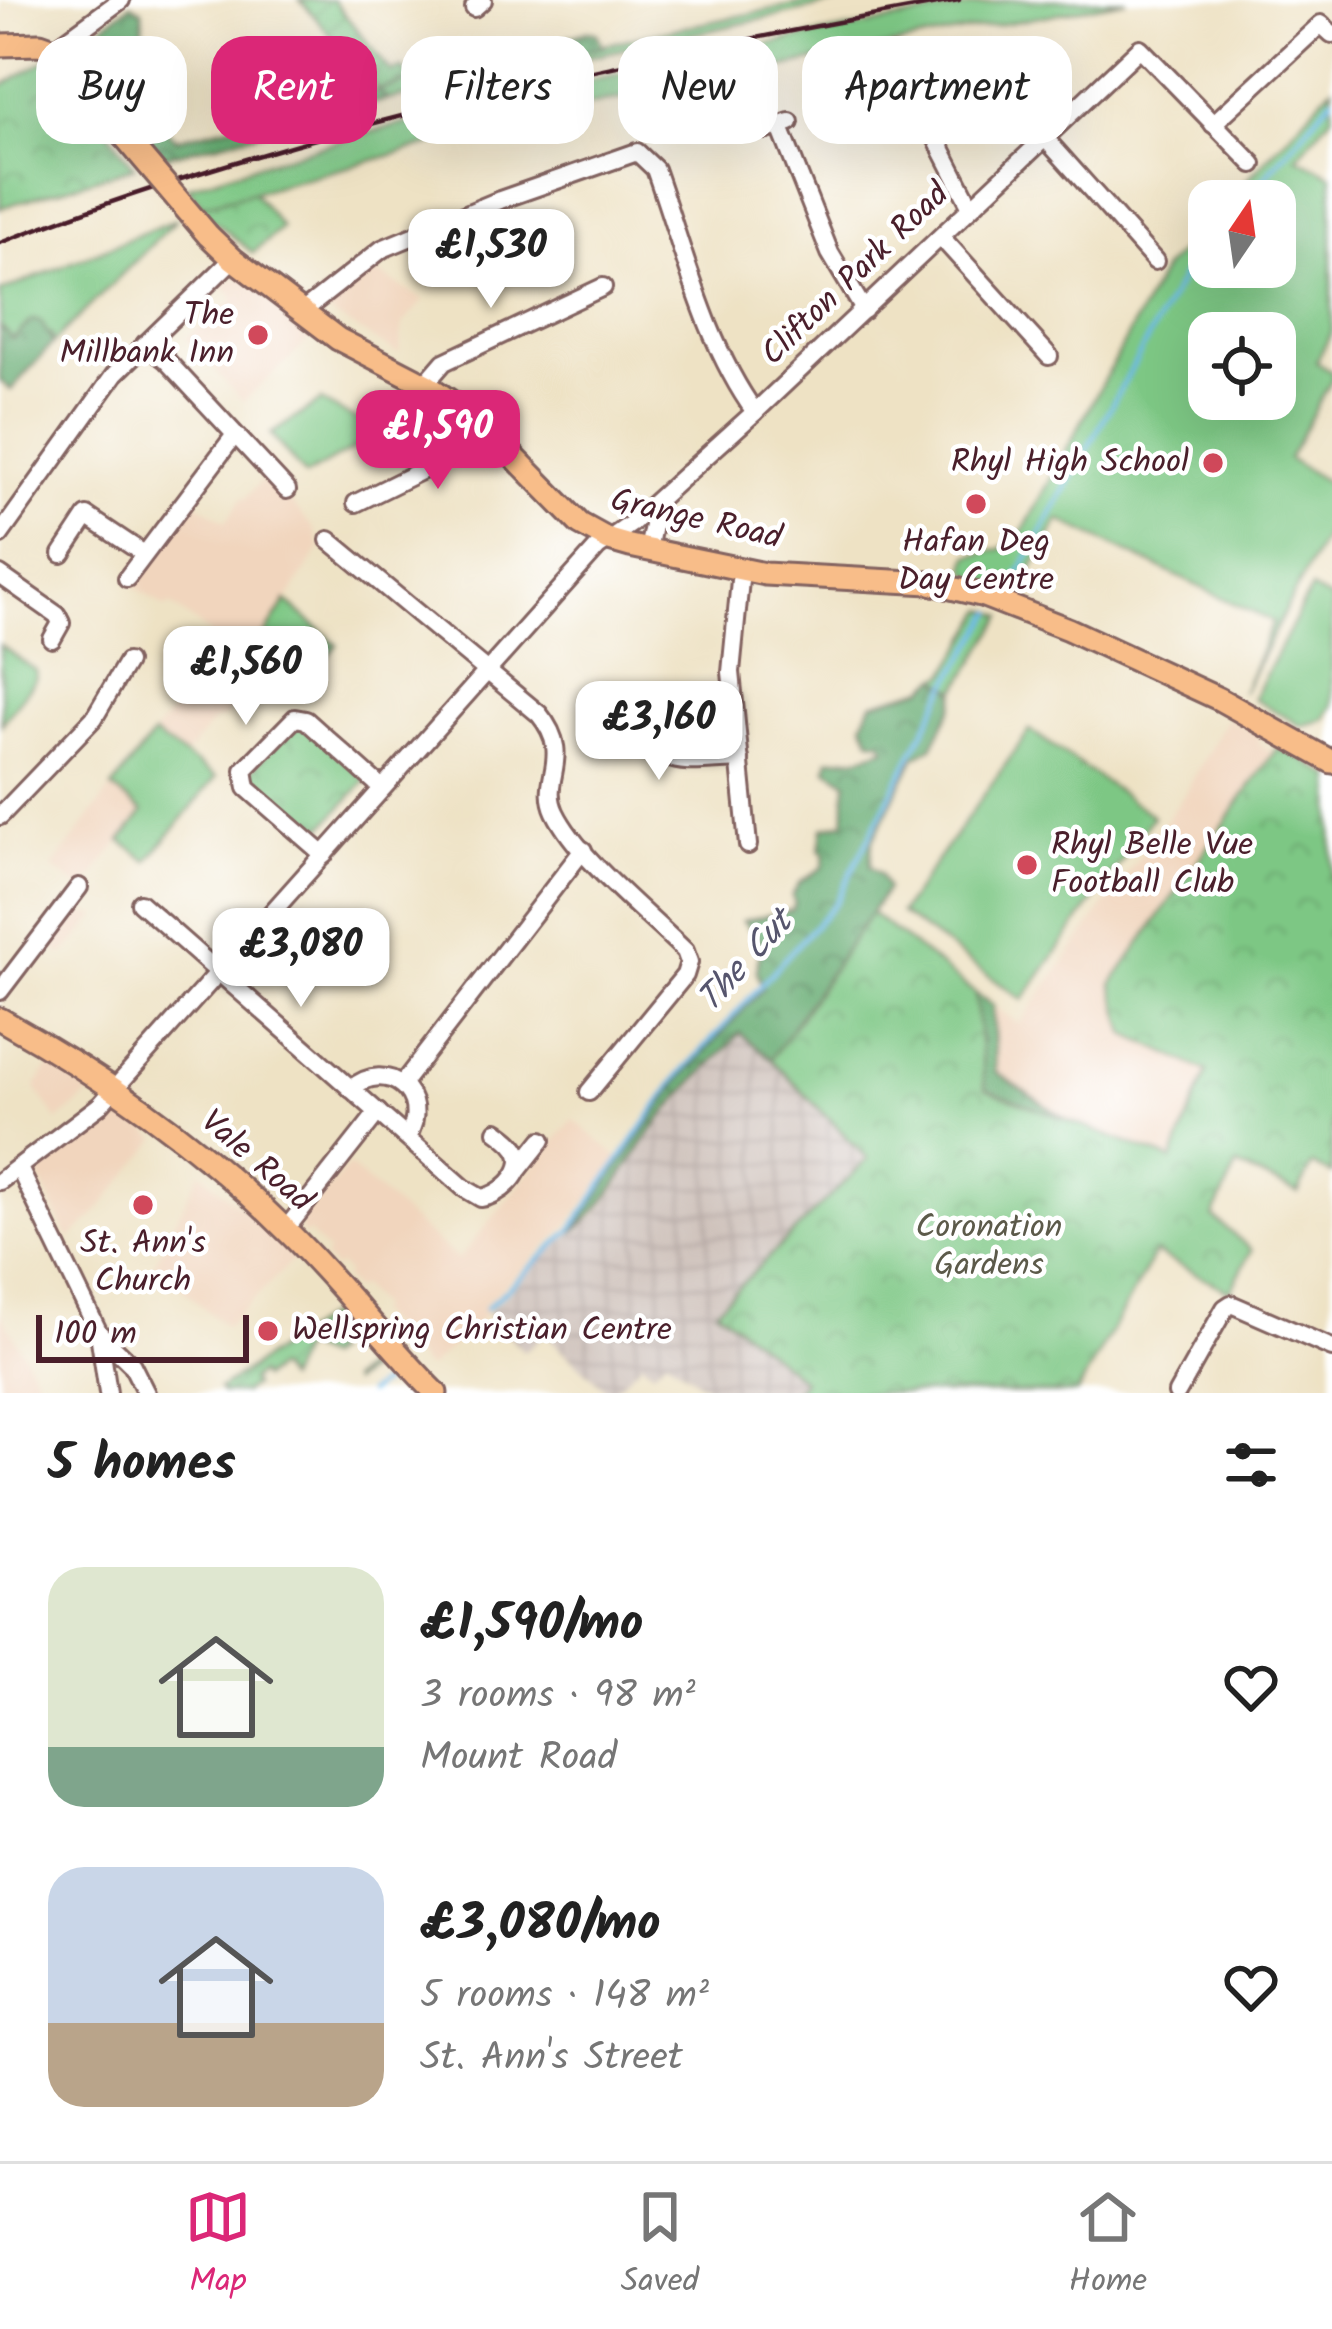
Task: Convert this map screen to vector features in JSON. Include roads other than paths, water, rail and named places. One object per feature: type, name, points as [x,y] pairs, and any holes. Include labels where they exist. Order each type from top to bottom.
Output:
[{"type":"main road","points":[[1,48],[36,44]]},
{"type":"main road","name":"Grange Road","points":[[131,144],[233,259],[338,339],[425,385],[496,434],[580,524],[609,540],[765,574],[930,584],[981,595],[1068,628],[1219,699],[1332,762]]},
{"type":"main road","name":"Vale Road","points":[[0,1019],[114,1088],[286,1229],[436,1393]]},
{"type":"street","points":[[72,36],[121,0]]},
{"type":"street","points":[[1253,164],[1213,124],[1321,24],[1332,34]]},
{"type":"street","name":"Clifton Park Road","points":[[1072,112],[1140,48],[1213,124]]},
{"type":"street","points":[[779,126],[830,253],[864,310]]},
{"type":"street","points":[[938,144],[971,207]]},
{"type":"street","name":"Clifton Park Road","points":[[0,1181],[100,1105],[609,540],[755,412],[1039,144]]},
{"type":"street","points":[[1050,144],[1155,261]]},
{"type":"street","points":[[302,312],[382,249],[500,200],[637,152],[655,169],[713,331],[736,386],[755,412]]},
{"type":"street","points":[[941,237],[1049,356]]},
{"type":"street","points":[[0,535],[7,509],[116,374],[233,259]]},
{"type":"street","points":[[425,385],[444,362],[603,287]]},
{"type":"street","points":[[145,344],[287,490]]},
{"type":"street","points":[[356,503],[496,434]]},
{"type":"street","points":[[127,578],[234,436]]},
{"type":"street","points":[[649,550],[658,500]]},
{"type":"street","points":[[62,554],[87,516],[144,554]]},
{"type":"street","points":[[329,540],[490,670],[551,729],[558,760],[551,801],[583,850],[685,951],[689,962],[685,975],[589,1092]]},
{"type":"street","points":[[741,570],[731,672],[748,845]]},
{"type":"street","points":[[0,575],[58,615],[61,623],[52,639]]},
{"type":"street","points":[[0,816],[94,718],[127,662]]},
{"type":"street","points":[[622,710],[662,756],[685,762],[740,760]]},
{"type":"street","points":[[324,855],[247,788],[244,770],[295,718],[306,720],[382,788]]},
{"type":"street","points":[[403,1083],[583,850]]},
{"type":"street","points":[[0,991],[79,887]]},
{"type":"street","points":[[140,903],[464,1188],[481,1198],[500,1193],[542,1140]]},
{"type":"street","points":[[351,1089],[370,1077],[403,1083],[416,1115],[407,1137]]},
{"type":"street","points":[[286,1229],[378,1112]]},
{"type":"street","points":[[497,1131],[516,1148],[518,1169]]},
{"type":"street","points":[[19,1168],[100,1333],[132,1365],[146,1393]]},
{"type":"street","points":[[1177,1393],[1231,1304],[1332,1348]]},
{"type":"street","points":[[100,1333],[107,1393]]},
{"type":"waterway","name":"The Cut","points":[[1263,180],[1332,98]]},
{"type":"waterway","name":"The Cut","points":[[1011,588],[1188,269]]},
{"type":"waterway","name":"The Cut","points":[[485,1309],[571,1230],[676,1079],[836,902],[949,682],[994,612]]},
{"type":"waterway","name":"The Cut","points":[[368,1393],[394,1375]]},
{"type":"railway","points":[[0,243],[234,163],[473,98],[959,0]]},
{"type":"place","name":"The Millbank Inn","points":[[258,335]]},
{"type":"place","name":"Rhyl High School","points":[[1213,463]]},
{"type":"place","name":"Hafan Deg Day Centre","points":[[976,504]]},
{"type":"place","name":"Rhyl Belle Vue Football Club","points":[[1027,865]]},
{"type":"place","name":"St. Ann's Church","points":[[143,1205]]},
{"type":"place","name":"Wellspring Christian Centre","points":[[268,1331]]},
{"type":"park label","name":"Coronation Gardens","points":[[989,1247]]}]
